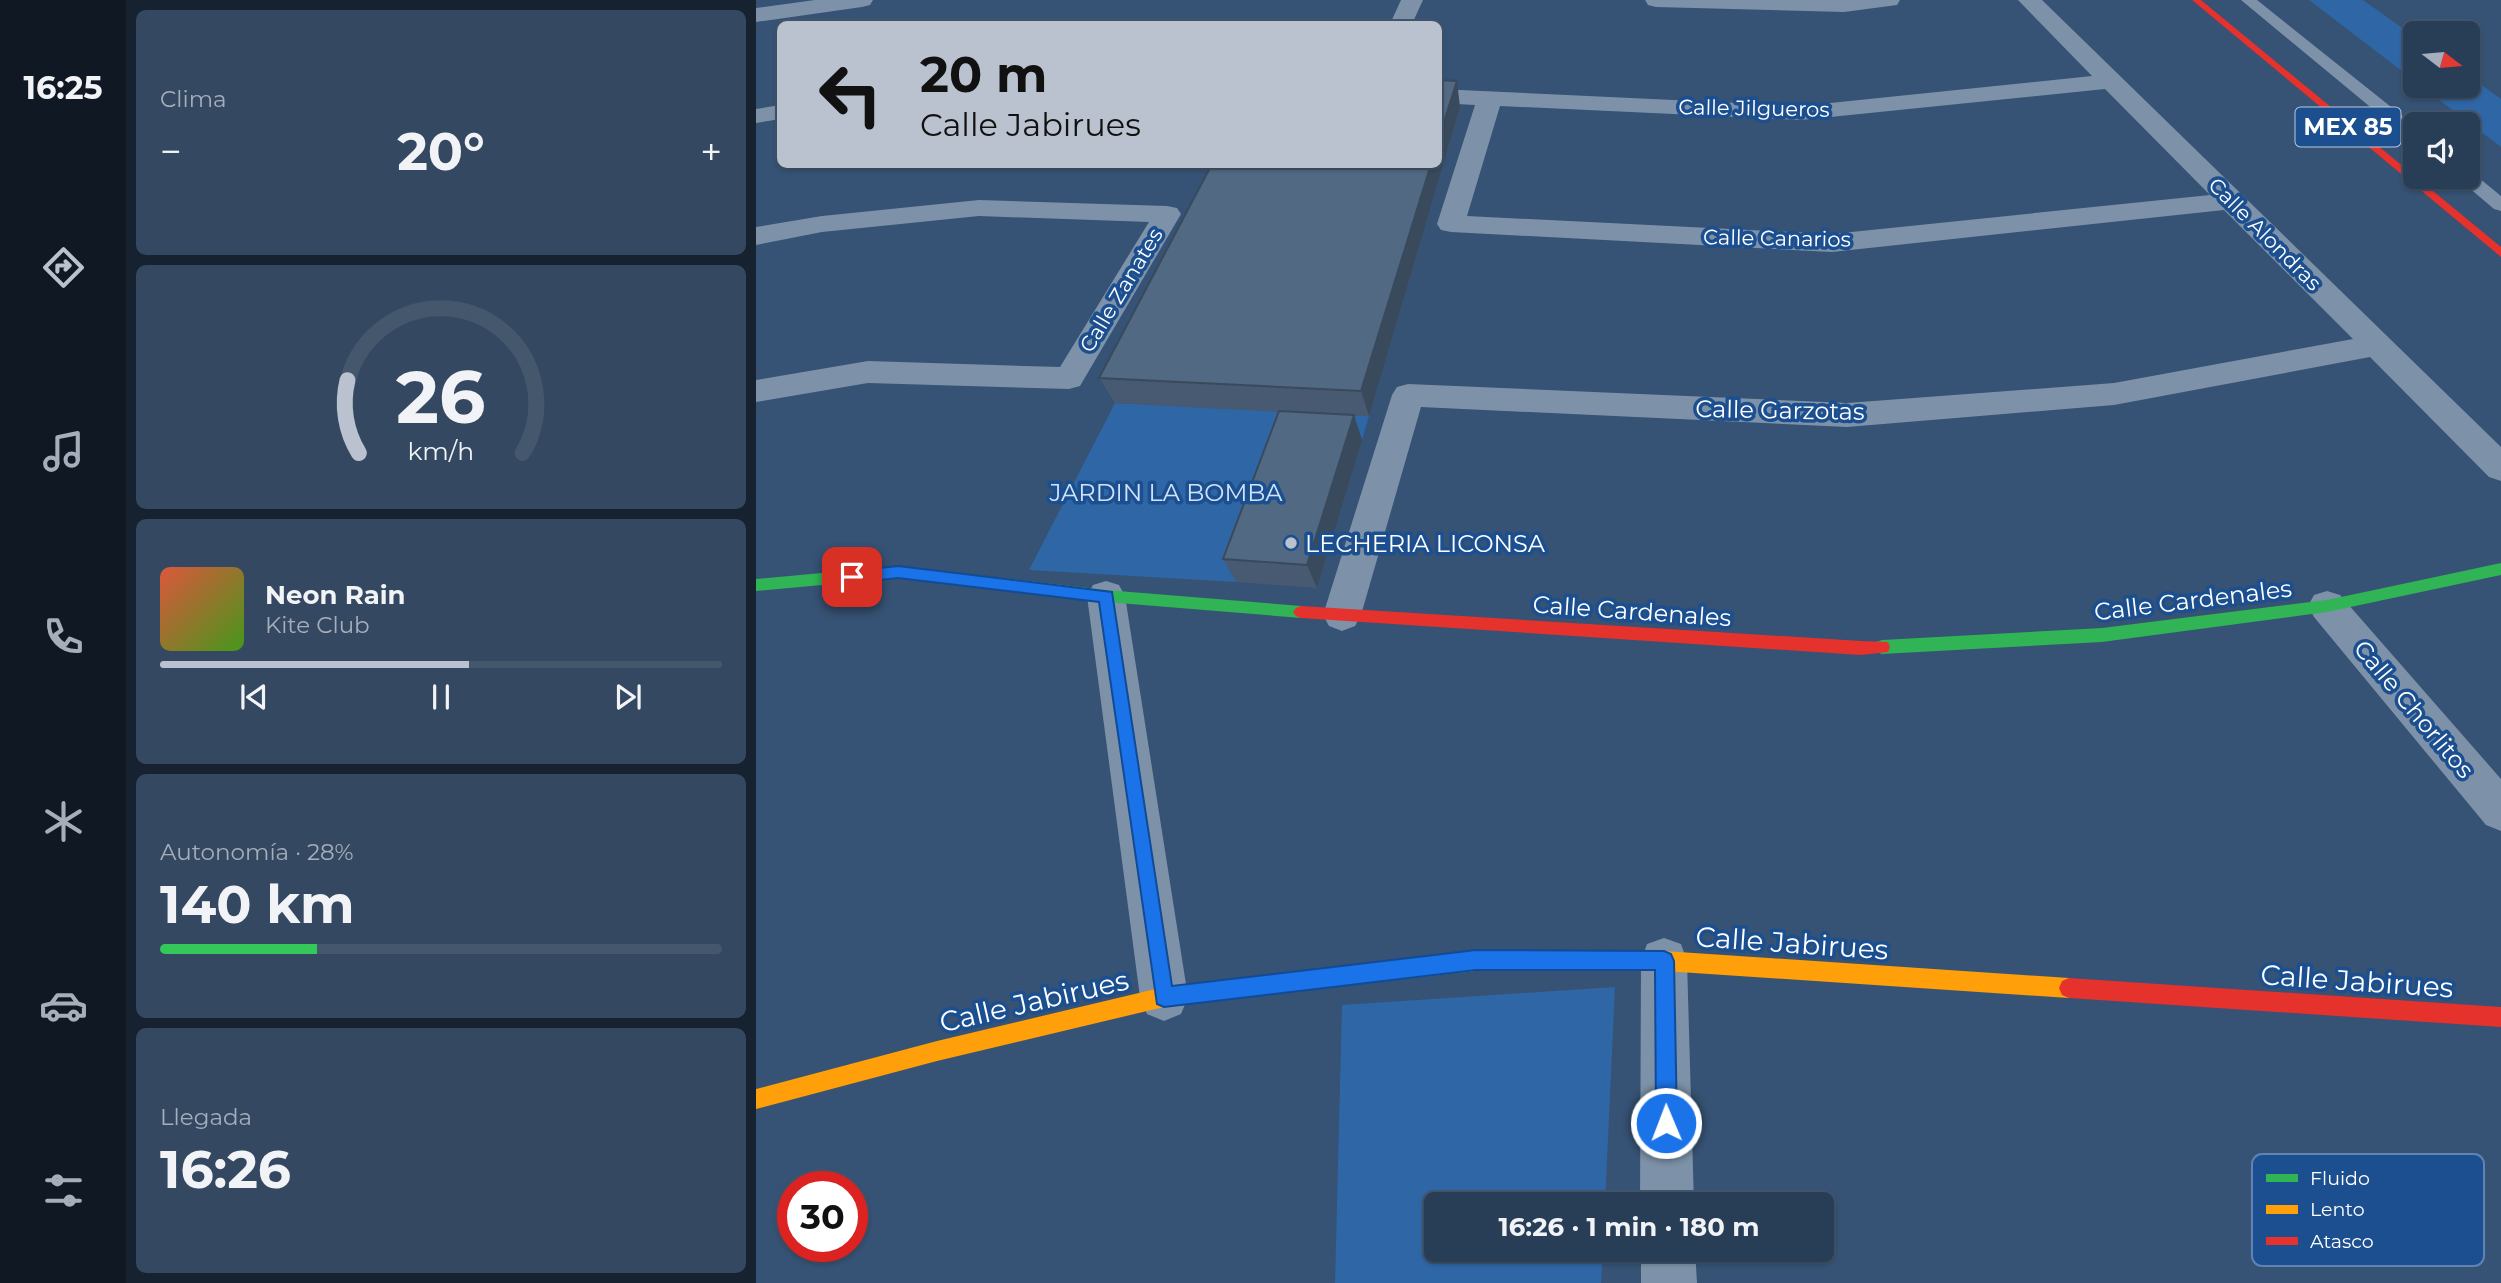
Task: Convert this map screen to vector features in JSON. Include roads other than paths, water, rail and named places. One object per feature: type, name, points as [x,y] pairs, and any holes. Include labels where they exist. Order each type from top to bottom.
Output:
[{"type":"street","points":[[756,15],[862,0]]},
{"type":"street","points":[[1402,21],[1412,0]]},
{"type":"street","points":[[1656,0],[1844,5],[1889,0]]},
{"type":"street","name":"Calle Alondras","points":[[2029,0],[2501,468]]},
{"type":"street","name":"MEX 85","points":[[2196,0],[2501,253]]},
{"type":"street","name":"Calle Jilgueros","points":[[1442,96],[1801,113],[2111,81]]},
{"type":"street","name":"Calle Canarios","points":[[1490,98],[1451,224],[1832,243],[2231,201]]},
{"type":"street","points":[[756,116],[777,112]]},
{"type":"street","name":"Calle Zanates","points":[[756,236],[822,224],[979,208],[1167,214],[1069,378],[868,372],[756,391]]},
{"type":"street","name":"Calle Garzotas","points":[[1342,615],[1408,395],[1847,415],[2115,394],[2377,345]]},
{"type":"street","name":"Calle Cardenales","points":[[757,591],[898,572],[1106,596],[1342,615],[1861,648],[2102,635],[2327,606],[2501,569]]},
{"type":"street","points":[[1106,596],[1164,997]]},
{"type":"street","name":"Calle Chorlitos","points":[[2327,606],[2501,811]]},
{"type":"street","name":"Calle Jabirues","points":[[756,1099],[937,1051],[1164,997],[1476,960],[1664,961],[2501,1017]]},
{"type":"street","points":[[1664,961],[1668,1192]]},
{"type":"street","points":[[1668,1262],[1669,1283]]},
{"type":"lane","points":[[2248,0],[2403,125]]},
{"type":"lane","points":[[2268,0],[2412,112]]},
{"type":"lane","points":[[2480,166],[2501,183]]},
{"type":"lane","points":[[2480,188],[2501,205]]},
{"type":"place","name":"LECHERIA LICONSA","points":[[1291,543]]},
{"type":"park label","name":"JARDIN LA BOMBA","points":[[1166,492]]}]
